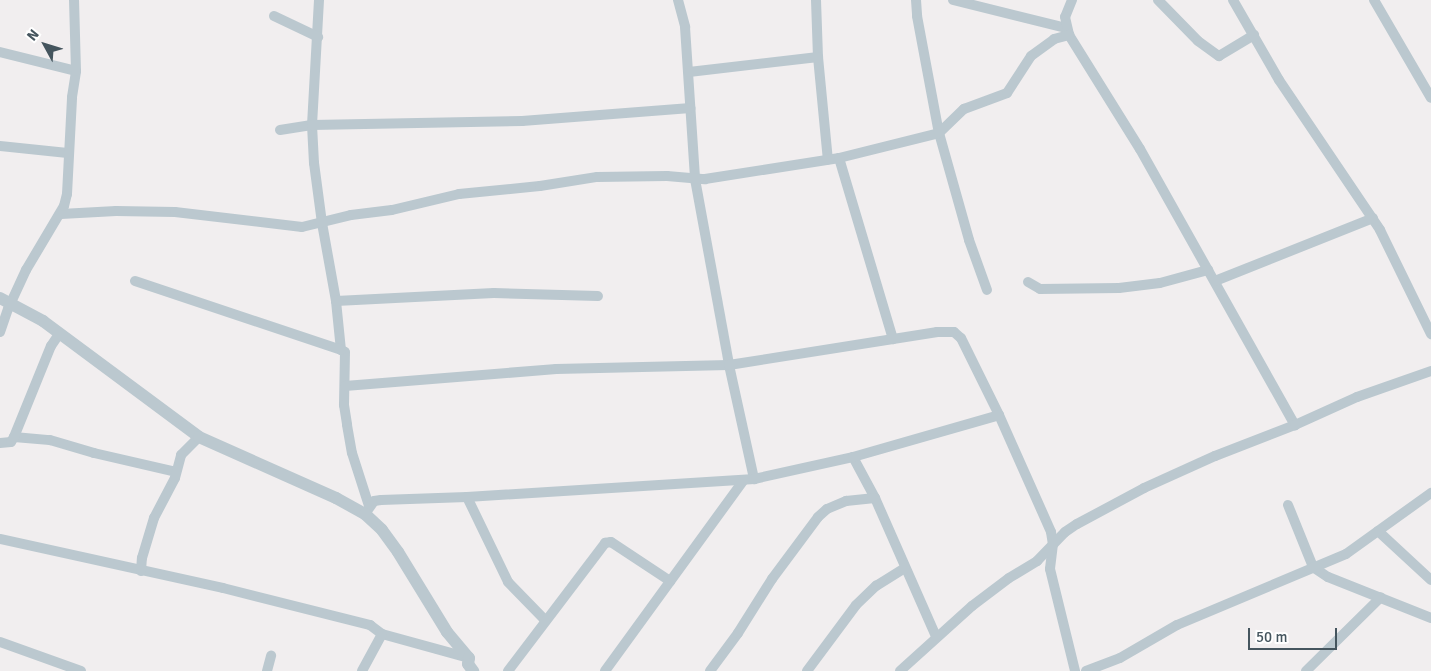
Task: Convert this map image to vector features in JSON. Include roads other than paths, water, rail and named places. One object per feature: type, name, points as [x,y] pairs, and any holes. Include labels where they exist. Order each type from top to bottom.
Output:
[{"type":"street","points":[[0,332],[5,300],[61,214],[67,194],[68,153],[76,71],[74,0]]},
{"type":"street","points":[[319,0],[312,124],[314,163],[322,223],[336,301],[341,350]]},
{"type":"street","points":[[605,671],[670,581],[749,479],[695,179],[685,28],[678,0]]},
{"type":"street","points":[[816,0],[818,58],[828,160]]},
{"type":"street","points":[[916,0],[917,16],[939,133],[970,240],[987,290]]},
{"type":"street","points":[[953,0],[1068,31]]},
{"type":"street","points":[[1072,0],[1065,17],[1068,31],[1140,149],[1295,425]]},
{"type":"street","points":[[1158,0],[1198,41],[1219,56],[1254,35]]},
{"type":"street","points":[[1233,0],[1279,80],[1373,218],[1431,334]]},
{"type":"street","points":[[1374,0],[1431,98]]},
{"type":"street","points":[[274,16],[318,36]]},
{"type":"street","points":[[61,214],[116,211],[175,212],[302,226],[459,194],[540,186],[597,177],[667,176],[695,179],[828,160],[939,133],[964,109],[1007,93],[1031,56],[1068,31]]},
{"type":"street","points":[[0,52],[76,71]]},
{"type":"street","points":[[689,72],[818,58]]},
{"type":"street","points":[[280,130],[312,124],[522,121],[690,108]]},
{"type":"street","points":[[0,146],[68,153]]},
{"type":"street","points":[[839,158],[893,338]]},
{"type":"street","points":[[1215,281],[1373,218]]},
{"type":"street","points":[[1028,282],[1040,288],[1119,288],[1160,283],[1208,270]]},
{"type":"street","points":[[135,281],[345,352],[345,412],[352,453],[367,510],[398,552],[447,632],[469,658],[468,664],[473,671]]},
{"type":"street","points":[[336,301],[494,293],[598,296]]},
{"type":"street","points":[[5,300],[60,334],[199,437],[367,510]]},
{"type":"street","points":[[344,386],[556,368],[729,365],[893,338],[950,331],[959,336],[999,415],[1051,532],[1054,544],[1050,570],[1075,671]]},
{"type":"street","points":[[0,443],[10,442],[14,437],[51,346],[60,334]]},
{"type":"street","points":[[900,671],[936,636],[990,591],[1037,561],[1065,532],[1077,524],[1144,488],[1215,456],[1295,425],[1357,397],[1431,371]]},
{"type":"street","points":[[367,510],[374,501],[381,500],[467,497],[749,479],[853,457],[999,415]]},
{"type":"street","points":[[14,437],[50,440],[176,472]]},
{"type":"street","points":[[141,571],[142,558],[154,518],[176,472],[181,455],[199,437]]},
{"type":"street","points":[[853,457],[875,498],[936,636]]},
{"type":"street","points":[[1086,671],[1120,658],[1177,625],[1346,554],[1431,493]]},
{"type":"street","points":[[467,497],[508,582],[546,621]]},
{"type":"street","points":[[710,671],[738,633],[772,579],[818,517],[827,509],[836,505],[875,498]]},
{"type":"street","points":[[1288,504],[1313,567],[1328,577],[1431,618]]},
{"type":"street","points":[[1378,531],[1431,580]]},
{"type":"street","points":[[0,539],[370,625],[382,634],[469,658]]},
{"type":"street","points":[[508,671],[607,542],[670,581]]},
{"type":"street","points":[[807,671],[856,605],[876,586],[905,568]]},
{"type":"street","points":[[1306,671],[1381,597]]},
{"type":"street","points":[[362,671],[382,634]]},
{"type":"street","points":[[0,642],[81,671]]},
{"type":"street","points":[[267,671],[271,656]]}]
